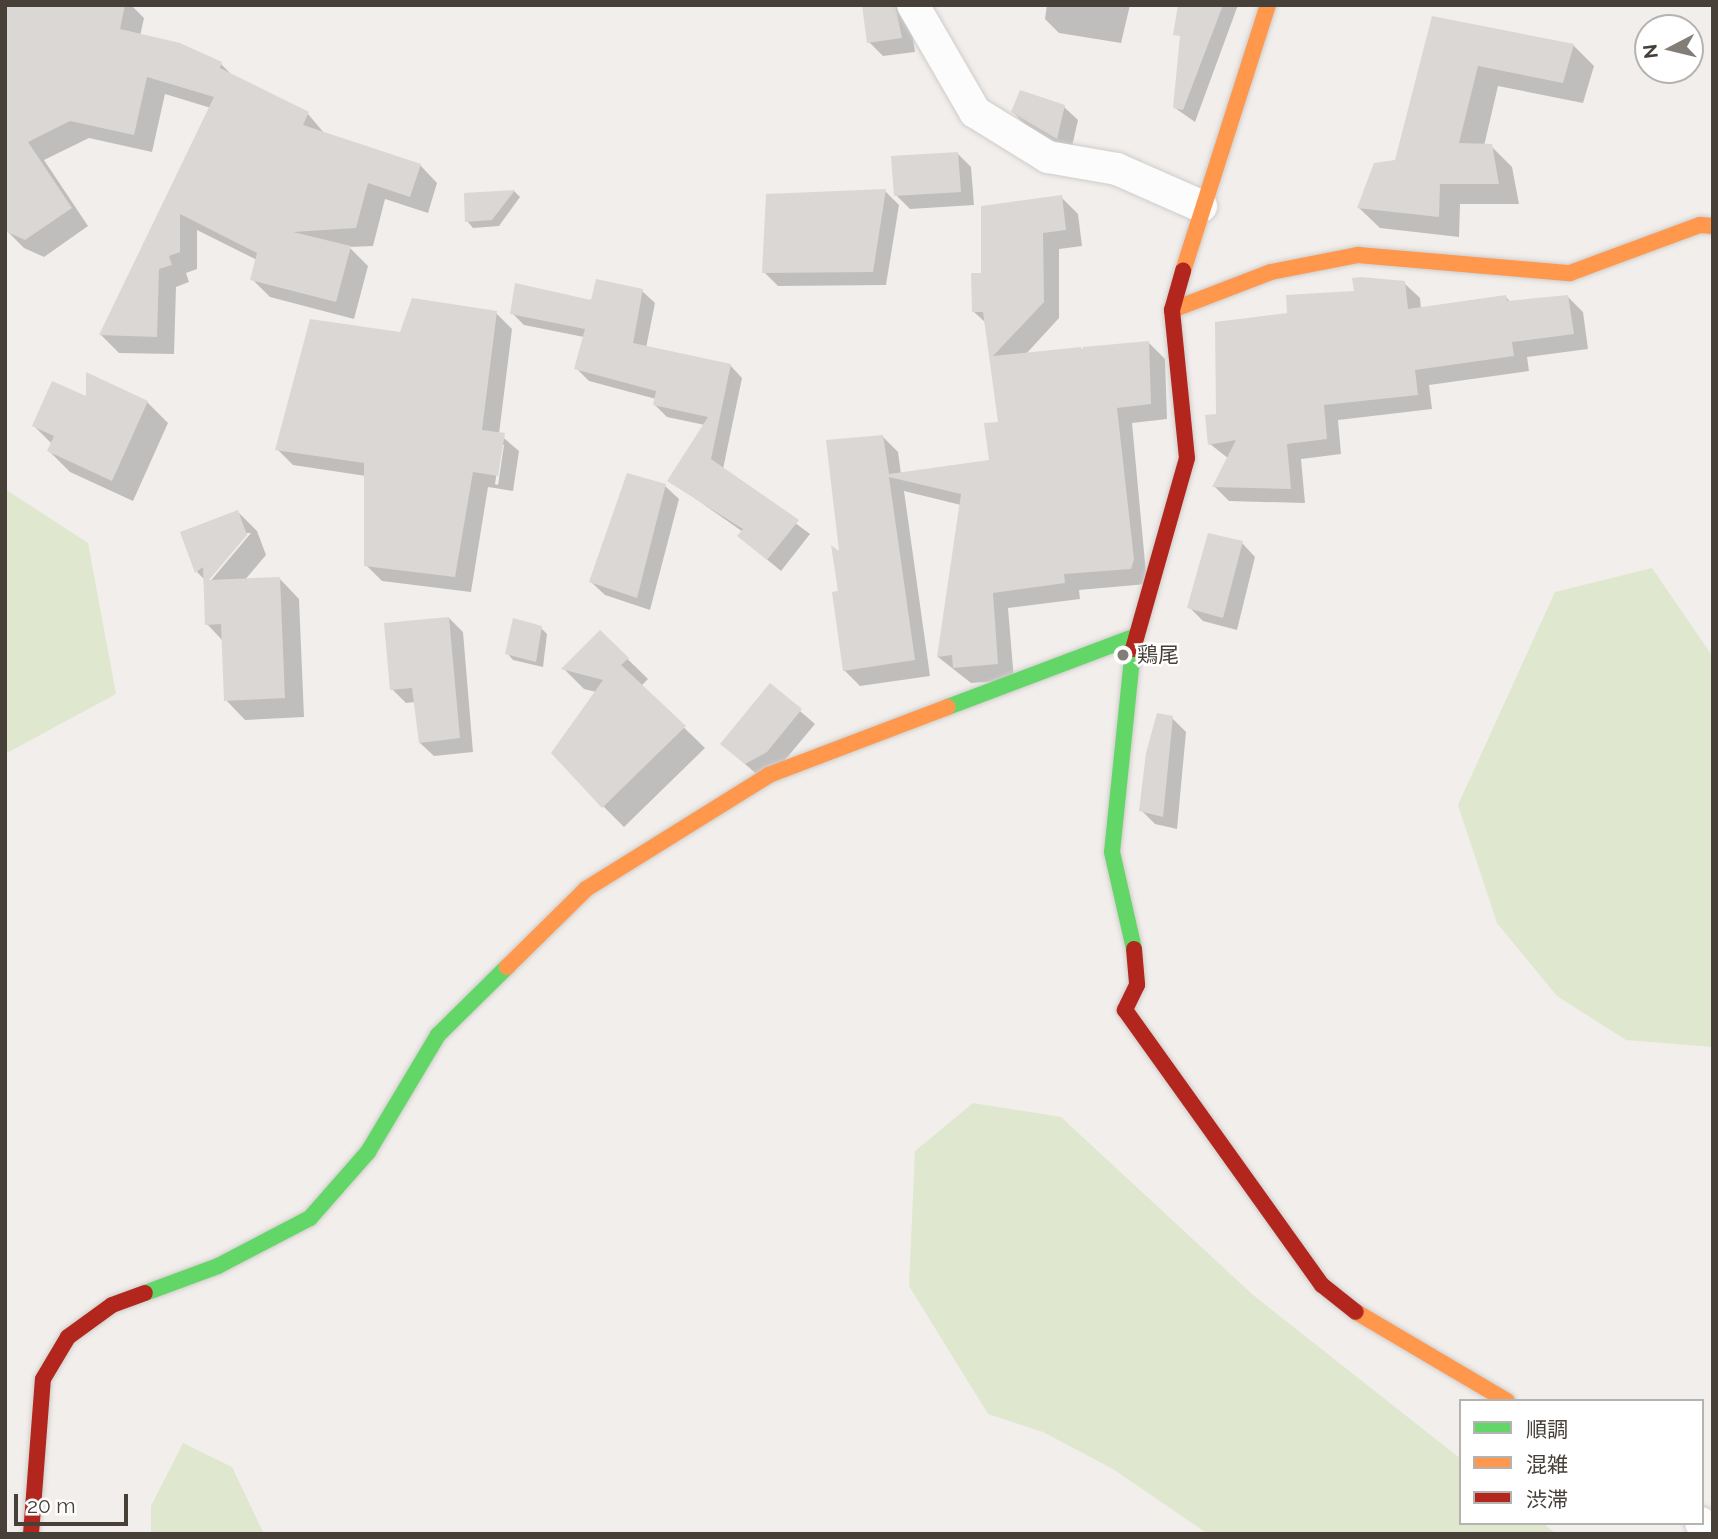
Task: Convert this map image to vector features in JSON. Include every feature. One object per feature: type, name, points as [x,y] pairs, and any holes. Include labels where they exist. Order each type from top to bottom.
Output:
[{"type":"street","points":[[914,5],[975,113],[1048,157],[1117,169],[1201,206]]},
{"type":"street","points":[[1268,5],[1201,206],[1172,310],[1187,458],[1133,637],[1132,689],[1112,852],[1117,888],[1133,930],[1137,985],[1125,1010],[1322,1285],[1366,1320],[1504,1399]]},
{"type":"street","points":[[1172,310],[1270,272],[1358,255],[1570,273],[1700,225],[1713,226]]},
{"type":"street","points":[[31,1534],[43,1379],[68,1337],[112,1305],[218,1266],[310,1218],[368,1152],[438,1035],[586,889],[769,775],[1133,637]]},
{"type":"green space","points":[[5,489],[88,543],[116,694],[5,754]]},
{"type":"green space","points":[[1652,568],[1713,657],[1713,1047],[1626,1040],[1557,996],[1497,923],[1458,805],[1555,592]]},
{"type":"green space","points":[[973,1103],[1061,1117],[1253,1295],[1459,1457],[1459,1525],[1545,1525],[1556,1534],[1208,1534],[1113,1469],[1043,1432],[988,1414],[909,1286],[915,1151]]},
{"type":"green space","points":[[183,1443],[232,1467],[264,1534],[151,1534],[151,1506]]},
{"type":"building","points":[[5,5],[125,5],[120,29],[180,43],[222,62],[220,68],[309,112],[303,125],[421,164],[410,197],[368,183],[356,228],[293,232],[351,246],[336,302],[250,280],[257,253],[180,214],[180,252],[169,256],[172,265],[159,269],[157,337],[99,335],[214,97],[147,77],[134,135],[70,121],[28,142],[72,208],[25,240],[5,231]]},
{"type":"building","points":[[862,5],[895,5],[902,38],[867,43]]},
{"type":"building","points":[[1178,5],[1223,5],[1183,110],[1173,108],[1180,36],[1173,35]]},
{"type":"building","points":[[1432,16],[1574,44],[1563,83],[1478,66],[1459,143],[1492,144],[1499,184],[1440,184],[1439,217],[1357,208],[1374,163],[1395,160]]},
{"type":"building","points":[[1020,90],[1065,105],[1057,139],[1011,112]]},
{"type":"building","points":[[958,152],[961,192],[894,196],[891,156]]},
{"type":"building","points":[[886,189],[873,272],[762,273],[766,194]]},
{"type":"building","points":[[515,190],[492,220],[465,222],[464,193]]},
{"type":"building","points":[[1062,195],[1066,230],[1043,233],[1044,302],[993,356],[1081,347],[1081,351],[1083,347],[1149,341],[1151,404],[1117,408],[1134,559],[1131,569],[1064,574],[1065,583],[993,593],[998,664],[953,668],[952,655],[937,657],[961,494],[889,477],[915,660],[843,671],[832,592],[838,591],[831,545],[839,551],[826,440],[883,435],[889,474],[989,460],[984,423],[998,422],[983,312],[972,312],[971,273],[981,273],[981,206]]},
{"type":"building","points":[[1352,278],[1405,281],[1408,309],[1506,295],[1507,301],[1568,295],[1574,334],[1512,342],[1514,356],[1415,370],[1418,395],[1324,405],[1327,439],[1287,444],[1291,489],[1212,487],[1236,440],[1208,445],[1205,415],[1216,414],[1215,322],[1287,313],[1286,295],[1354,291]]},
{"type":"building","points":[[596,279],[643,289],[633,343],[731,364],[711,459],[799,520],[767,560],[737,536],[743,529],[667,481],[708,417],[653,405],[656,391],[574,369],[585,329],[510,314],[515,283],[591,300]]},
{"type":"building","points":[[412,298],[497,311],[482,430],[505,433],[498,476],[473,472],[455,577],[364,566],[364,463],[275,450],[310,319],[400,332]]},
{"type":"building","points":[[86,372],[148,401],[112,481],[47,451],[54,436],[32,426],[52,381],[86,396]]},
{"type":"building","points":[[627,473],[666,484],[637,598],[589,582]]},
{"type":"building","points":[[238,510],[247,535],[209,580],[280,577],[285,698],[224,701],[221,624],[205,625],[203,567],[195,573],[180,532]]},
{"type":"building","points":[[1208,533],[1243,541],[1223,618],[1187,608]]},
{"type":"building","points":[[449,617],[460,738],[419,743],[412,688],[390,690],[384,623]]},
{"type":"building","points":[[513,618],[542,626],[536,662],[505,654]]},
{"type":"building","points":[[600,630],[629,658],[621,665],[686,726],[602,808],[551,753],[603,680],[561,669]]},
{"type":"building","points":[[770,683],[802,709],[767,752],[745,764],[720,744]]},
{"type":"building","points":[[1157,713],[1173,716],[1163,817],[1139,811],[1146,753]]},
{"type":"traffic: fast","points":[[948,707],[1133,637]]},
{"type":"traffic: fast","points":[[1133,649],[1112,852],[1134,949]]},
{"type":"traffic: fast","points":[[145,1293],[218,1266],[310,1218],[368,1152],[438,1035],[507,967]]},
{"type":"traffic: slow","points":[[1183,271],[1268,5]]},
{"type":"traffic: slow","points":[[1172,310],[1271,272],[1358,255],[1570,273],[1700,225],[1713,226]]},
{"type":"traffic: slow","points":[[507,967],[586,889],[769,775],[948,707]]},
{"type":"traffic: slow","points":[[1356,1312],[1504,1399]]},
{"type":"traffic: jam","points":[[1133,649],[1187,458],[1172,310],[1183,271]]},
{"type":"traffic: jam","points":[[1134,949],[1137,985],[1125,1010],[1322,1285],[1356,1312]]},
{"type":"traffic: jam","points":[[31,1534],[43,1379],[68,1337],[112,1305],[145,1293]]},
{"type":"place","name":"鶏尾","points":[[1123,655]]}]
